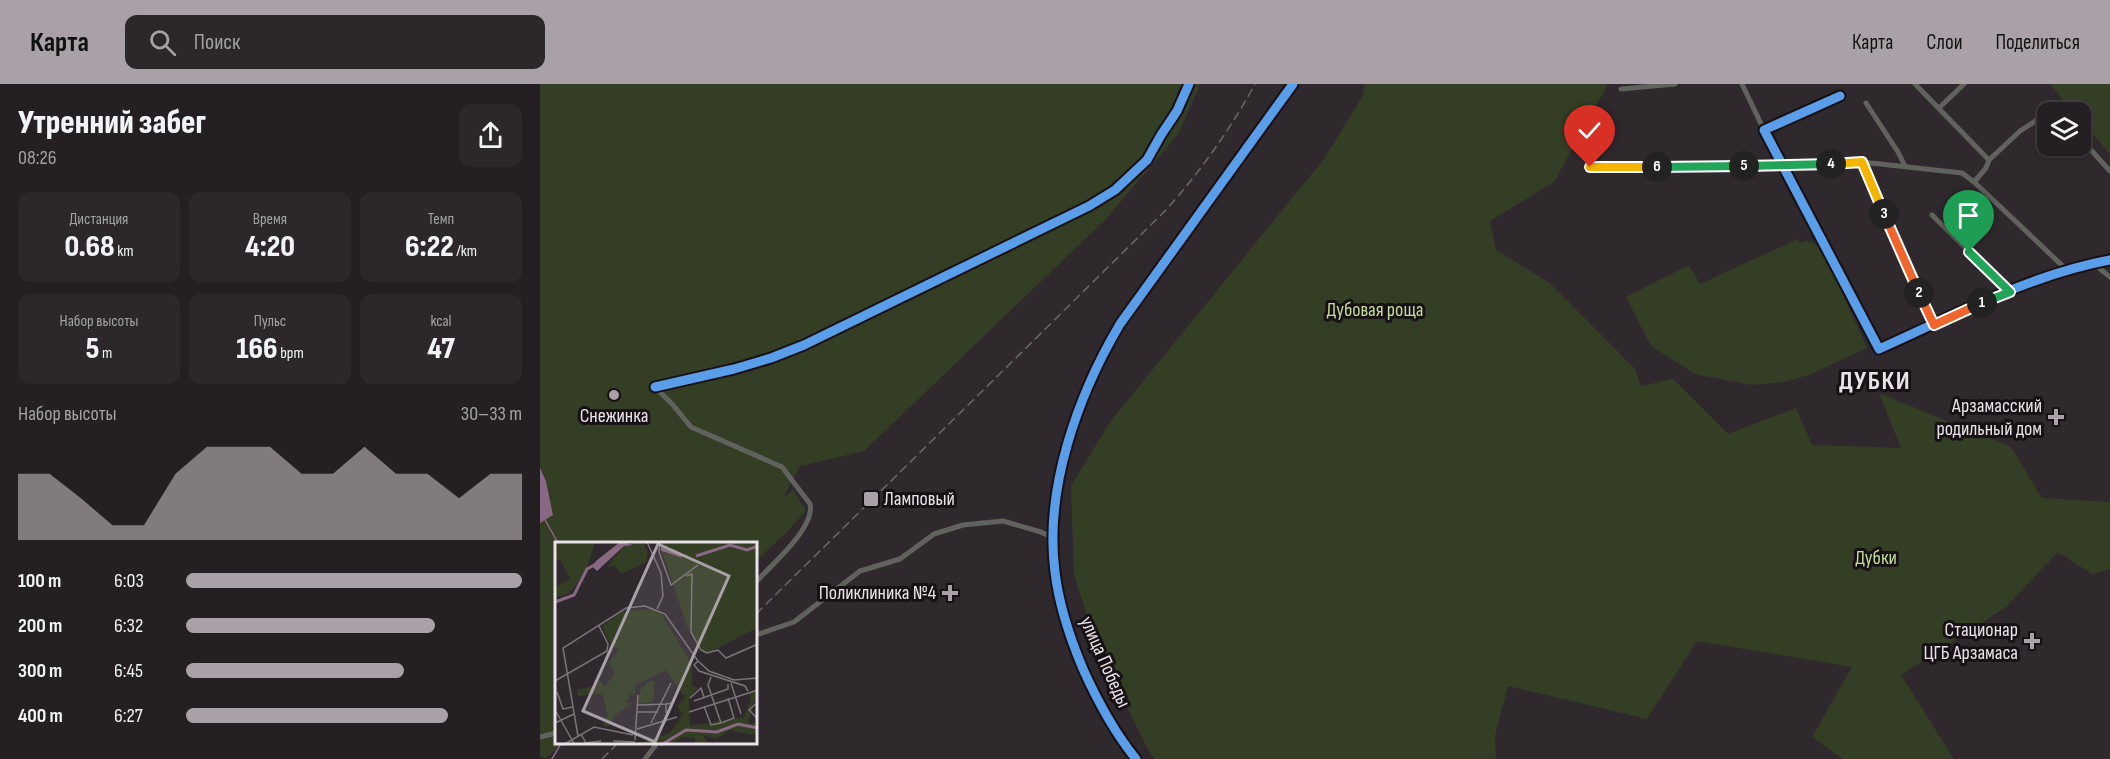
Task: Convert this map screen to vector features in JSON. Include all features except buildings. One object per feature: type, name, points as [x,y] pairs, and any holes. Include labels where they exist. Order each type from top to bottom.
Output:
[{"type":"street","points":[[758,580],[794,542],[809,518],[812,510],[810,504],[782,467],[691,427],[674,405],[655,387],[734,369],[804,345],[1089,206],[1116,190],[1147,160],[1178,111],[1189,84]]},
{"type":"street","name":"улица Победы","points":[[1136,759],[1124,744],[1093,691],[1071,641],[1058,591],[1054,570],[1054,538],[1057,498],[1066,453],[1082,399],[1102,355],[1120,324],[1293,84]]},
{"type":"street","points":[[1621,89],[1675,84]]},
{"type":"street","points":[[1742,84],[1781,166],[1879,349],[2010,292],[2068,271],[2110,260]]},
{"type":"street","points":[[1915,84],[1989,160]]},
{"type":"street","points":[[1939,108],[1964,84]]},
{"type":"street","points":[[1764,130],[1840,96]]},
{"type":"street","points":[[1866,103],[1905,166]]},
{"type":"street","points":[[1974,182],[1986,168],[1989,160],[2020,130],[2037,119]]},
{"type":"street","points":[[2091,150],[2110,171]]},
{"type":"street","points":[[1862,162],[1893,237],[1934,325]]},
{"type":"street","points":[[1590,167],[1781,166],[1862,162],[1962,173],[2068,271]]},
{"type":"street","points":[[1932,215],[2010,292]]},
{"type":"street","points":[[2093,264],[2110,277]]},
{"type":"street","points":[[758,634],[794,622],[860,571],[900,559],[934,534],[963,525],[1003,521],[1054,538]]},
{"type":"street","points":[[540,736],[555,733]]},
{"type":"street","points":[[645,759],[656,744]]},
{"type":"green space","points":[[540,84],[1200,84],[1179,133],[1105,220],[864,451],[800,466],[783,498],[793,490],[806,510],[789,530],[758,559],[758,542],[555,542],[555,744],[561,744],[546,758],[540,756],[540,523],[553,515],[546,481],[540,468]]},
{"type":"green space","points":[[1365,84],[1608,84],[1554,182],[1490,221],[1496,250],[1550,283],[1635,369],[1641,386],[1673,379],[1728,434],[1796,408],[1812,445],[1901,448],[1879,393],[2011,447],[2042,498],[2110,502],[2110,569],[2092,574],[2058,552],[2006,607],[1901,675],[1954,759],[1843,759],[1812,737],[1852,667],[1697,641],[1647,719],[1508,686],[1495,736],[1496,759],[1155,759],[1147,748],[1097,646],[1074,575],[1071,486],[1110,422],[1324,159],[1362,97]]},
{"type":"green space","points":[[2050,84],[2110,84],[2110,154],[2091,132],[2091,102],[2065,102]]},
{"type":"green space","points":[[1798,239],[1800,243],[1805,241],[1813,243],[1823,250],[1867,348],[1811,374],[1785,382],[1751,385],[1695,374],[1651,346],[1626,297],[1689,265],[1700,284]]},
{"type":"shaded area","points":[[540,468],[546,481],[553,515],[540,523]]},
{"type":"waterway","points":[[545,520],[557,542]]},
{"type":"waterway","points":[[552,759],[561,744]]},
{"type":"railway","points":[[758,612],[1165,211],[1214,150],[1255,84]]},
{"type":"railway","points":[[602,759],[617,744]]},
{"type":"cycle path","points":[[655,387],[734,369],[804,345],[1089,206],[1115,190],[1147,160],[1177,111],[1189,84]]},
{"type":"cycle path","points":[[1136,759],[1113,727],[1094,692],[1069,634],[1062,609],[1055,572],[1053,540],[1060,476],[1078,412],[1120,324],[1293,84]]},
{"type":"cycle path","points":[[1840,96],[1764,130],[1879,349],[2021,286],[2110,260]]},
{"type":"place","name":"Снежинка","points":[[614,395]]},
{"type":"place","name":"Арзамасский родильный дом","points":[[2056,417]]},
{"type":"place","name":"Ламповый","points":[[871,499]]},
{"type":"place","name":"Поликлиника №4","points":[[950,593]]},
{"type":"place","name":"Стационар ЦГБ Арзамаса","points":[[2032,641]]},
{"type":"district","name":"ДУБКИ","points":[[1875,381]]},
{"type":"route","points":[[1590,167],[1781,166],[1862,162],[1893,237],[1934,325],[2010,292],[1969,252]]},
{"type":"park label","name":"Дубовая роща","points":[[1375,310]]},
{"type":"park label","name":"Дубки","points":[[1876,558]]}]
